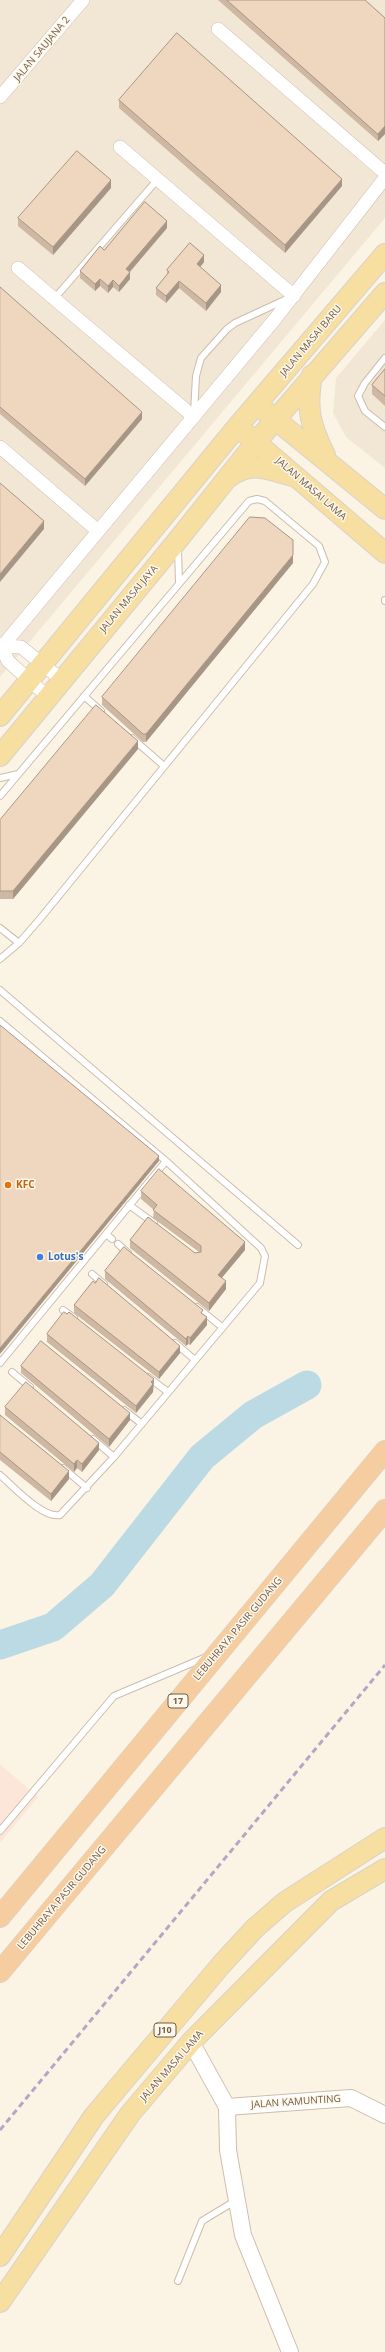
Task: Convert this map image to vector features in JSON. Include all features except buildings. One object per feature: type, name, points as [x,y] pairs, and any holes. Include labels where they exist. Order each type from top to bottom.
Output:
[{"type":"highway","name":"LEBUHRAYA PASIR GUDANG","points":[[0,1917],[385,1451]]},
{"type":"highway","name":"LEBUHRAYA PASIR GUDANG","points":[[0,1972],[385,1510]]},
{"type":"main road","name":"JALAN MASAI BARU","points":[[237,426],[385,254]]},
{"type":"main road","points":[[256,442],[312,375],[385,293]]},
{"type":"main road","points":[[312,375],[308,395],[309,414],[313,432],[327,460]]},
{"type":"main road","points":[[257,404],[385,509]]},
{"type":"main road","points":[[0,716],[237,426]]},
{"type":"main road","name":"JALAN MASAI LAMA","points":[[237,426],[385,553]]},
{"type":"main road","name":"JALAN MASAI JAYA","points":[[0,756],[177,541],[256,442]]},
{"type":"main road","points":[[223,482],[242,468],[256,467],[297,477]]},
{"type":"main road","name":"J10","points":[[0,2256],[94,2116],[221,1965],[255,1928],[285,1902],[385,1838]]},
{"type":"main road","name":"JALAN MASAI LAMA","points":[[0,2302],[130,2114],[191,2042],[331,1901],[385,1869]]},
{"type":"street","name":"JALAN SAUJANA 2","points":[[0,97],[83,0]]},
{"type":"street","points":[[218,29],[385,173]]},
{"type":"street","points":[[120,146],[294,296]]},
{"type":"street","points":[[1,646],[294,296],[385,178]]},
{"type":"street","points":[[18,268],[194,417]]},
{"type":"street","points":[[0,447],[98,531]]},
{"type":"street","points":[[1,646],[21,647],[62,680]]},
{"type":"street","points":[[1,646],[8,661],[48,697]]},
{"type":"street","points":[[191,2042],[227,2107],[228,2150],[243,2235],[289,2351]]},
{"type":"street","name":"JALAN KAMUNTING","points":[[227,2107],[351,2098],[385,2115]]},
{"type":"lane","points":[[54,299],[158,179]]},
{"type":"lane","points":[[194,417],[196,376],[201,358],[226,329],[234,323],[294,296]]},
{"type":"lane","points":[[385,358],[365,382],[358,396],[365,411],[385,427]]},
{"type":"lane","points":[[0,796],[249,501],[257,499],[265,501],[319,546],[325,562],[313,584],[19,943],[0,959]]},
{"type":"lane","points":[[177,541],[179,583]]},
{"type":"lane","points":[[84,696],[107,716]]},
{"type":"lane","points":[[124,731],[164,766]]},
{"type":"lane","points":[[0,778],[18,774]]},
{"type":"lane","points":[[0,928],[19,943]]},
{"type":"lane","points":[[0,990],[298,1245]]},
{"type":"lane","points":[[0,1021],[166,1161],[261,1248],[265,1256],[260,1282],[114,1457],[87,1488],[60,1515],[54,1516],[41,1510],[0,1475]]},
{"type":"lane","points":[[36,1392],[0,1363],[27,1331],[54,1303],[81,1265],[166,1161]]},
{"type":"lane","points":[[130,1205],[161,1229]]},
{"type":"lane","points":[[106,1234],[112,1239]]},
{"type":"lane","points":[[118,1244],[136,1259]]},
{"type":"lane","points":[[81,1265],[110,1290]]},
{"type":"lane","points":[[191,1302],[222,1327]]},
{"type":"lane","points":[[63,1310],[78,1322]]},
{"type":"lane","points":[[27,1331],[33,1336]]},
{"type":"lane","points":[[171,1340],[195,1360]]},
{"type":"lane","points":[[144,1373],[168,1392]]},
{"type":"lane","points":[[117,1405],[142,1424]]},
{"type":"lane","points":[[84,1432],[114,1457]]},
{"type":"lane","points":[[56,1462],[87,1488]]},
{"type":"lane","points":[[0,1830],[114,1696],[219,1652]]},
{"type":"lane","points":[[178,2280],[202,2222],[236,2200]]},
{"type":"shaded area","points":[[0,0],[385,0],[385,218],[0,677]]},
{"type":"shaded area","points":[[385,320],[385,468],[346,437],[333,413],[336,378]]},
{"type":"shaded area","points":[[0,1764],[38,1797],[0,1843]]},
{"type":"waterway","points":[[0,1645],[53,1627],[102,1585],[202,1457],[253,1415],[307,1385]]},
{"type":"railway","points":[[0,2130],[385,1665]]},
{"type":"place","name":"KFC","points":[[8,1185]]},
{"type":"place","name":"Lotus's","points":[[40,1257]]}]
